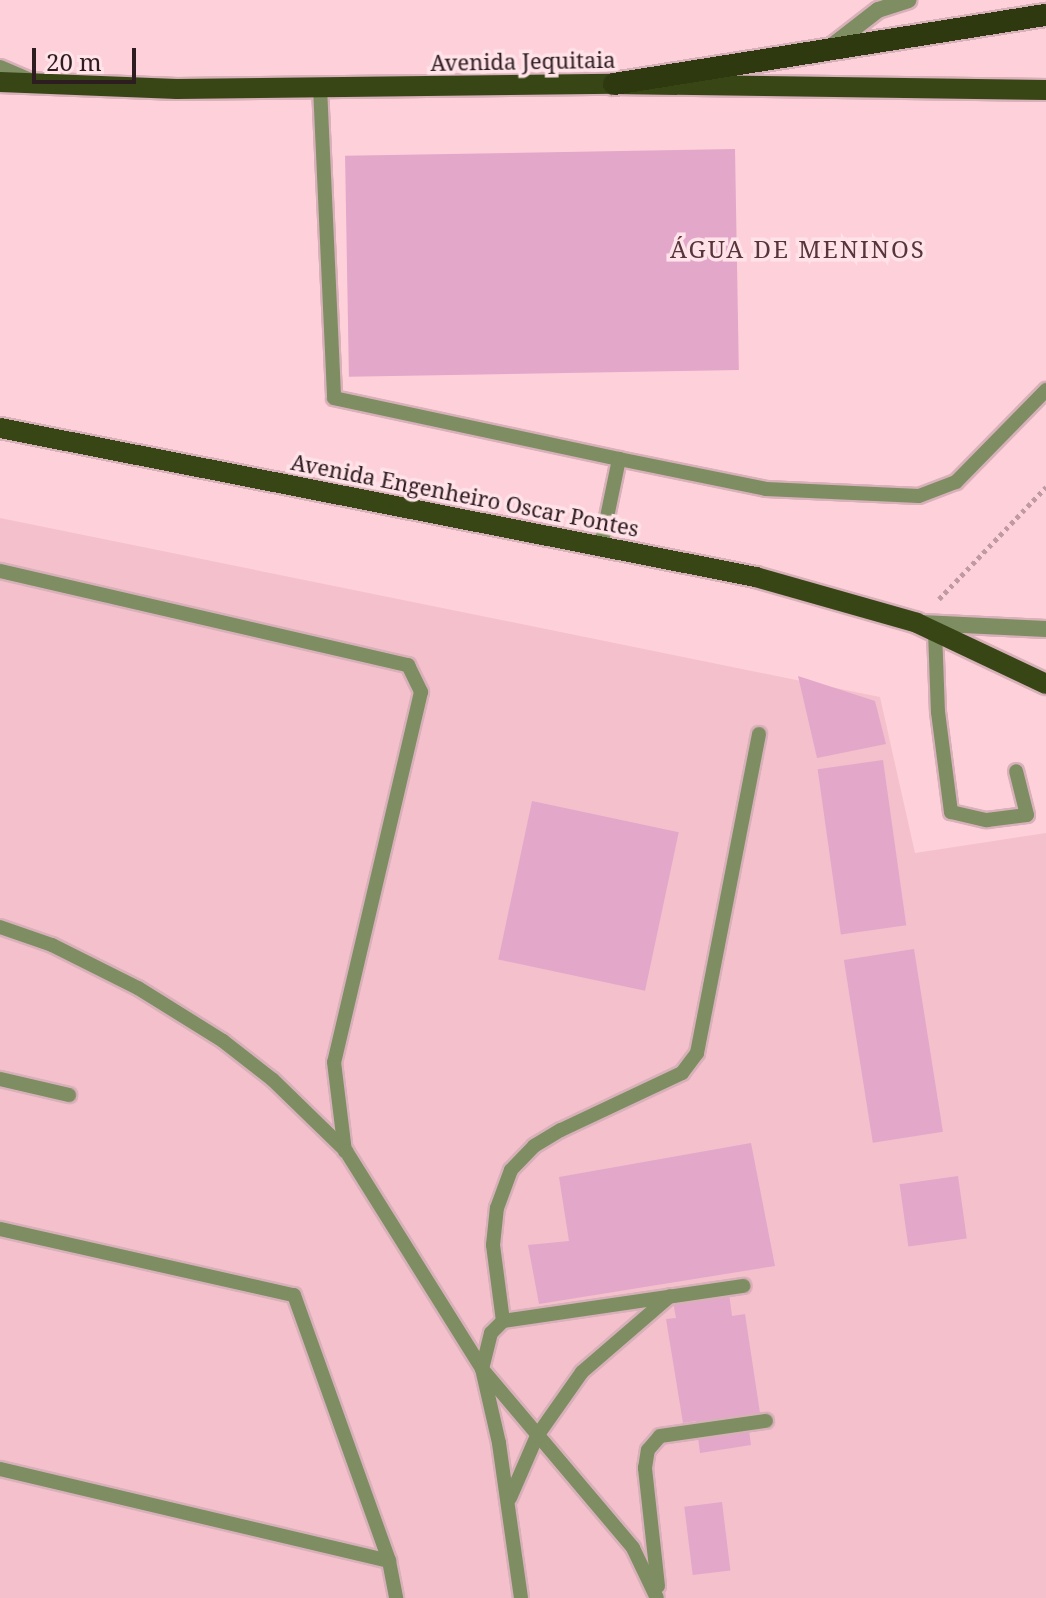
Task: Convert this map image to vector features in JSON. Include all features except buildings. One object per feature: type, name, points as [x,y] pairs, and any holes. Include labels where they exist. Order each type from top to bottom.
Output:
[{"type":"highway","points":[[614,84],[1046,15]]},
{"type":"main road","name":"Avenida Jequitaia","points":[[0,82],[320,87],[614,84],[1046,90]]},
{"type":"main road","name":"Avenida Engenheiro Oscar Pontes","points":[[0,428],[756,577],[926,627],[1046,684]]},
{"type":"street","points":[[829,48],[878,10],[908,0]]},
{"type":"street","name":"Avenida Engenheiro Oscar Pontes","points":[[926,627],[1046,629]]},
{"type":"lane","points":[[0,67],[41,84]]},
{"type":"lane","points":[[320,87],[334,398],[766,489],[919,496],[956,482],[1046,390]]},
{"type":"lane","points":[[601,546],[619,459]]},
{"type":"lane","points":[[0,571],[408,665],[421,692],[334,1062],[346,1151]]},
{"type":"lane","points":[[926,627],[951,812],[987,820],[1027,815],[1016,771]]},
{"type":"lane","points":[[521,1598],[508,1506],[482,1369],[484,1348],[503,1321],[493,1245],[497,1208],[511,1170],[534,1146],[561,1130],[682,1073],[697,1053],[759,734]]},
{"type":"lane","points":[[0,927],[52,945],[138,988],[223,1041],[273,1080],[346,1151],[482,1369],[633,1548],[658,1598]]},
{"type":"lane","points":[[0,1079],[69,1095]]},
{"type":"lane","points":[[0,1229],[294,1295],[389,1561],[396,1598]]},
{"type":"lane","points":[[503,1321],[743,1286]]},
{"type":"lane","points":[[508,1506],[537,1436],[582,1372],[670,1296]]},
{"type":"lane","points":[[658,1598],[645,1468],[648,1450],[660,1436],[766,1421]]},
{"type":"lane","points":[[0,1469],[389,1561]]},
{"type":"path","points":[[926,627],[1046,487]]},
{"type":"shaded area","points":[[0,518],[880,697],[915,853],[1046,833],[1046,1598],[0,1598]]},
{"type":"district","name":"ÁGUA DE MENINOS","points":[[798,249]]}]
